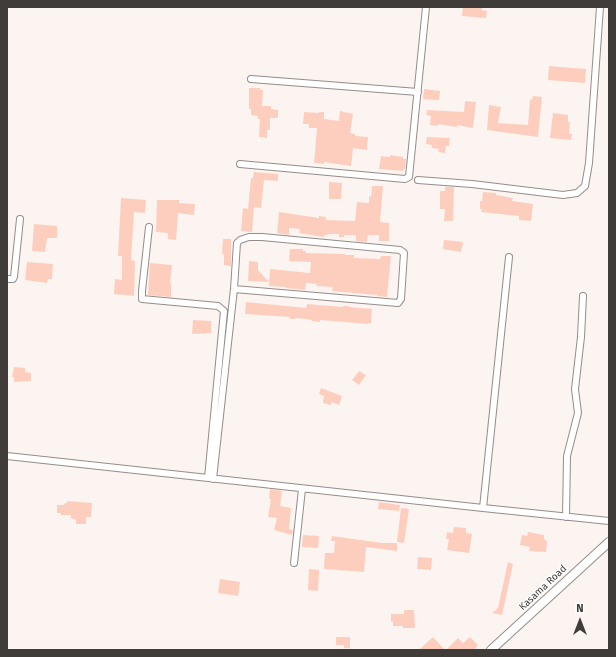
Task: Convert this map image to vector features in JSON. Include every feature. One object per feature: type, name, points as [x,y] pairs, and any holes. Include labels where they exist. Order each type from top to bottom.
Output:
[{"type":"street","points":[[240,164],[405,179],[409,177],[426,7]]},
{"type":"street","points":[[418,180],[472,184],[562,195],[577,193],[585,186],[589,163],[600,7]]},
{"type":"street","points":[[251,79],[418,92]]},
{"type":"street","points":[[7,279],[12,279],[14,277],[20,219]]},
{"type":"street","points":[[149,227],[142,299],[218,306],[224,311],[210,479]]},
{"type":"street","points":[[210,479],[234,289],[237,244],[243,238],[249,237],[400,250],[404,253],[401,300],[398,302],[234,289]]},
{"type":"street","points":[[483,508],[509,258]]},
{"type":"street","points":[[566,517],[567,456],[578,413],[575,390],[581,337],[583,296]]},
{"type":"street","points":[[7,456],[609,521]]},
{"type":"street","points":[[294,564],[302,489]]},
{"type":"street","name":"Kasama Road","points":[[491,650],[609,542]]},
{"type":"building","points":[[463,7],[482,7],[482,10],[487,11],[486,18],[462,16]]},
{"type":"building","points":[[549,66],[586,69],[585,83],[548,80]]},
{"type":"building","points":[[249,88],[260,88],[260,90],[263,90],[262,106],[271,106],[271,109],[278,110],[278,118],[270,118],[270,130],[267,130],[267,138],[259,137],[260,119],[258,119],[258,116],[251,115],[251,109],[249,109]]},
{"type":"building","points":[[424,89],[440,91],[439,100],[423,99]]},
{"type":"building","points":[[533,96],[542,97],[538,137],[487,130],[489,105],[501,107],[498,123],[528,125],[530,99],[532,100]]},
{"type":"building","points":[[465,101],[476,102],[473,128],[457,125],[457,127],[438,124],[438,126],[430,125],[431,116],[426,115],[427,110],[464,112]]},
{"type":"building","points":[[340,111],[353,114],[350,133],[355,134],[355,136],[368,137],[367,150],[353,148],[351,166],[324,162],[324,164],[314,163],[317,128],[309,128],[309,124],[303,124],[304,112],[324,112],[324,119],[339,121]]},
{"type":"building","points":[[553,113],[568,115],[568,122],[570,122],[569,134],[572,134],[571,140],[550,138]]},
{"type":"building","points":[[427,137],[450,138],[449,146],[446,146],[445,153],[438,152],[439,149],[432,148],[432,145],[426,144]]},
{"type":"building","points":[[390,155],[403,157],[403,159],[406,159],[405,169],[403,171],[379,169],[381,156],[390,157]]},
{"type":"building","points":[[254,172],[278,174],[278,181],[264,180],[261,208],[254,207],[252,232],[241,231],[243,208],[248,209],[251,178],[253,178]]},
{"type":"building","points":[[329,182],[342,183],[341,199],[329,199]]},
{"type":"building","points":[[372,186],[383,186],[380,222],[389,223],[389,241],[379,241],[379,235],[368,235],[367,242],[356,241],[356,235],[344,235],[344,237],[339,237],[339,234],[327,234],[324,235],[324,237],[299,233],[300,229],[289,228],[289,235],[277,233],[279,212],[319,218],[319,216],[326,217],[326,220],[355,221],[357,202],[369,203],[369,196],[371,197]]},
{"type":"building","points":[[445,187],[454,187],[453,221],[444,221],[445,209],[440,209],[440,191],[445,191]]},
{"type":"building","points":[[483,192],[496,193],[496,195],[513,198],[512,201],[533,204],[531,221],[519,220],[519,216],[481,212],[482,209],[480,209],[480,201],[482,201]]},
{"type":"building","points":[[121,198],[146,200],[145,213],[134,212],[131,260],[135,261],[134,296],[114,294],[115,279],[122,280],[122,256],[118,256]]},
{"type":"building","points":[[157,200],[179,200],[179,203],[195,204],[194,215],[178,213],[176,240],[168,239],[168,233],[156,232]]},
{"type":"building","points":[[34,224],[57,226],[57,238],[47,238],[45,252],[32,251]]},
{"type":"building","points":[[223,239],[231,239],[231,266],[224,265],[224,254],[222,254]]},
{"type":"building","points":[[444,240],[463,242],[461,252],[443,249]]},
{"type":"building","points":[[290,249],[303,249],[306,253],[354,255],[354,258],[380,259],[381,256],[391,256],[387,297],[332,291],[333,287],[316,286],[317,284],[306,283],[305,290],[269,286],[270,269],[310,273],[311,262],[289,261]]},
{"type":"building","points":[[249,261],[258,262],[258,270],[269,282],[248,281]]},
{"type":"building","points":[[27,262],[53,264],[52,279],[48,279],[47,283],[25,280]]},
{"type":"building","points":[[150,263],[172,265],[170,283],[171,297],[148,295]]},
{"type":"building","points":[[246,302],[306,308],[307,304],[343,307],[349,306],[372,309],[371,323],[320,320],[320,322],[306,319],[290,319],[290,317],[245,314]]},
{"type":"building","points":[[193,320],[211,321],[211,333],[192,334]]},
{"type":"building","points":[[14,367],[25,368],[25,372],[31,373],[31,381],[14,382],[14,377],[12,377]]},
{"type":"building","points":[[359,371],[366,375],[359,385],[352,380]]},
{"type":"building","points":[[321,388],[342,396],[339,405],[332,402],[330,405],[323,403],[324,396],[319,394]]},
{"type":"building","points":[[270,489],[282,491],[280,506],[291,508],[289,529],[293,530],[292,535],[274,530],[277,518],[268,517],[271,499],[269,499]]},
{"type":"building","points":[[67,501],[92,503],[91,517],[86,517],[86,524],[76,524],[76,520],[71,518],[71,515],[61,515],[61,513],[57,513],[57,505],[64,505]]},
{"type":"building","points":[[379,502],[400,505],[399,511],[378,509]]},
{"type":"building","points":[[401,508],[409,509],[404,543],[397,542]]},
{"type":"building","points":[[454,527],[466,528],[466,533],[472,534],[469,553],[447,550],[449,539],[446,539],[447,532],[453,533]]},
{"type":"building","points":[[528,532],[544,535],[544,539],[547,541],[546,552],[529,551],[530,547],[520,545],[522,535],[527,536]]},
{"type":"building","points":[[303,535],[319,536],[318,548],[302,547]]},
{"type":"building","points":[[332,536],[382,543],[397,543],[397,551],[366,547],[364,572],[324,569],[325,553],[334,553],[335,541],[331,541]]},
{"type":"building","points":[[418,557],[432,558],[431,570],[417,569]]},
{"type":"building","points":[[508,562],[513,564],[502,615],[492,613],[498,608]]},
{"type":"building","points":[[309,569],[319,570],[318,591],[308,590]]},
{"type":"building","points":[[220,579],[240,582],[238,596],[218,593]]},
{"type":"building","points":[[404,610],[414,610],[415,628],[393,626],[393,621],[391,622],[391,614],[404,614]]},
{"type":"building","points":[[336,637],[350,637],[350,648],[344,648],[344,645],[336,645]]},
{"type":"building","points":[[433,637],[445,650],[419,650]]},
{"type":"building","points":[[470,637],[478,645],[474,650],[446,650],[458,638],[463,643]]}]
